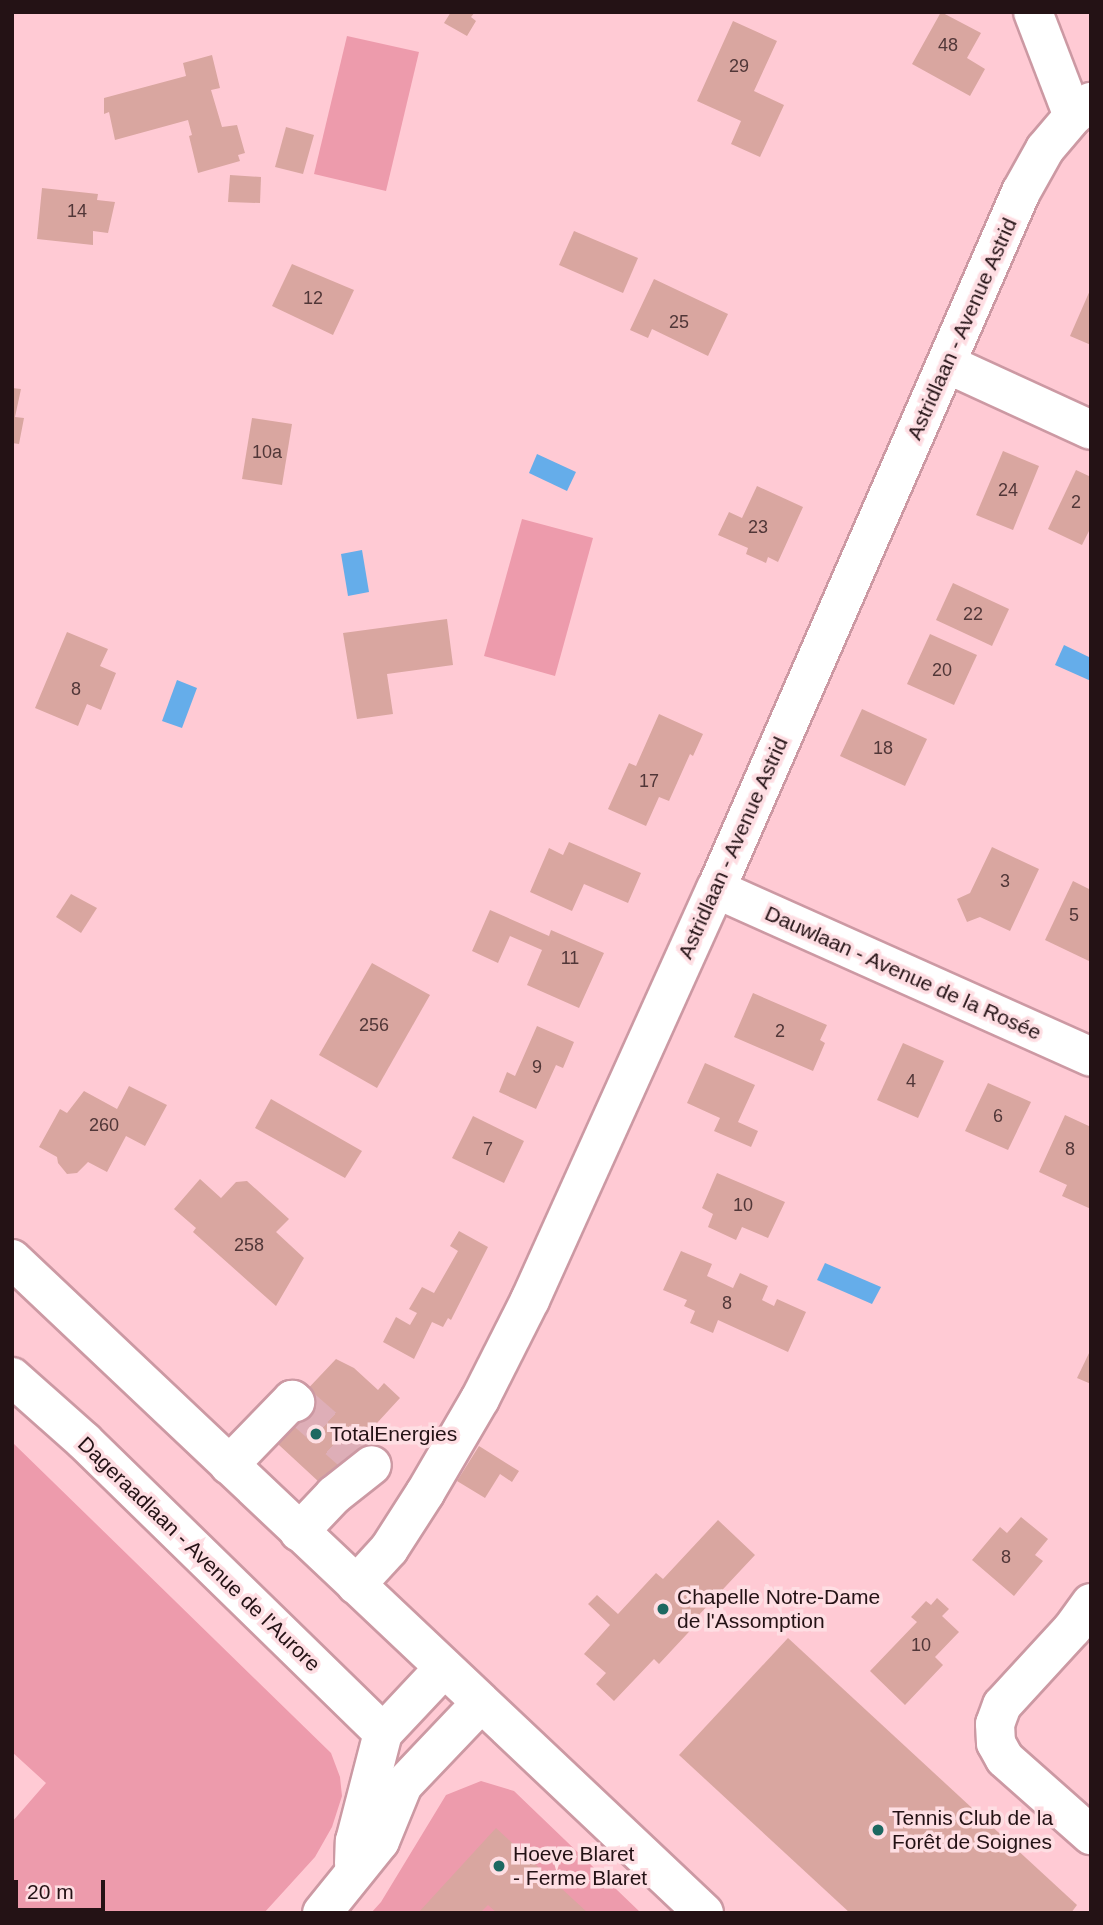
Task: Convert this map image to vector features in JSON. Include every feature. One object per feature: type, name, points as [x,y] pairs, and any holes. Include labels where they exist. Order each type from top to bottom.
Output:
[{"type":"street","points":[[1033,12],[1082,109]]},
{"type":"street","name":"Astridlaan - Avenue Astrid","points":[[356,1586],[389,1549],[480,1399],[566,1224],[716,889],[1021,192],[1045,149],[1082,109]]},
{"type":"street","points":[[947,364],[1091,430]]},
{"type":"street","name":"Dauwlaan - Avenue de la Rosée","points":[[716,889],[1091,1057]]},
{"type":"street","points":[[12,1259],[704,1913]]},
{"type":"street","name":"Dageraadlaan - Avenue de l'Aurore","points":[[12,1377],[83,1441],[383,1733]]},
{"type":"street","points":[[229,1465],[292,1399],[295,1402]]},
{"type":"street","points":[[299,1532],[366,1462],[425,1493]]},
{"type":"street","points":[[1091,1603],[1072,1629],[1002,1705],[995,1724],[996,1743],[1005,1759],[1091,1836]]},
{"type":"street","points":[[354,1870],[355,1841],[383,1733],[444,1668]]},
{"type":"street","points":[[323,1913],[354,1870],[380,1841],[403,1785],[481,1703]]},
{"type":"shaded area","points":[[347,36],[419,52],[386,191],[314,174]]},
{"type":"shaded area","points":[[522,519],[593,538],[555,676],[484,656]]},
{"type":"shaded area","points":[[12,1442],[331,1753],[340,1777],[342,1796],[332,1827],[315,1857],[264,1913],[12,1913],[12,1822],[46,1783],[12,1752]]},
{"type":"shaded area","points":[[481,1781],[514,1791],[641,1913],[371,1913],[381,1902],[446,1795]]},
{"type":"water","points":[[537,454],[576,472],[567,491],[529,473]]},
{"type":"water","points":[[362,550],[369,592],[348,596],[341,554]]},
{"type":"water","points":[[1064,645],[1091,658],[1091,681],[1055,665]]},
{"type":"water","points":[[177,680],[197,688],[182,728],[162,721]]},
{"type":"water","points":[[825,1263],[881,1287],[872,1304],[817,1280]]},
{"type":"building","points":[[451,12],[475,12],[471,17],[476,21],[467,36],[444,23]]},
{"type":"building","points":[[941,12],[981,33],[967,58],[985,69],[970,96],[912,64]]},
{"type":"building","points":[[733,21],[777,41],[754,91],[784,105],[760,157],[731,144],[741,121],[697,101]]},
{"type":"building","points":[[212,55],[220,88],[211,90],[222,127],[237,125],[245,153],[238,155],[240,161],[198,173],[188,120],[115,140],[109,112],[104,114],[104,98],[186,76],[183,63]]},
{"type":"building","points":[[286,127],[314,135],[303,174],[275,167]]},
{"type":"building","points":[[230,175],[261,177],[260,203],[228,202]]},
{"type":"building","points":[[42,188],[98,194],[97,200],[115,202],[108,233],[93,231],[93,245],[37,239]]},
{"type":"building","points":[[574,231],[638,258],[623,293],[559,265]]},
{"type":"building","points":[[292,264],[354,290],[333,335],[272,306]]},
{"type":"building","points":[[654,279],[728,314],[708,356],[652,329],[648,338],[630,330]]},
{"type":"building","points":[[1091,288],[1091,345],[1070,336]]},
{"type":"building","points":[[12,388],[21,389],[15,417],[24,418],[19,444],[12,443]]},
{"type":"building","points":[[252,418],[292,424],[282,485],[242,479]]},
{"type":"building","points":[[1003,451],[1039,466],[1013,530],[976,515]]},
{"type":"building","points":[[1076,470],[1091,477],[1091,527],[1082,545],[1048,529]]},
{"type":"building","points":[[757,486],[803,507],[778,562],[768,557],[766,563],[746,554],[748,548],[718,535],[729,512],[742,518]]},
{"type":"building","points":[[953,583],[1009,609],[992,646],[936,620]]},
{"type":"building","points":[[447,619],[453,665],[387,674],[393,714],[357,719],[343,633]]},
{"type":"building","points":[[67,632],[108,649],[100,666],[116,673],[101,710],[87,704],[78,726],[35,708]]},
{"type":"building","points":[[930,634],[977,655],[954,705],[907,684]]},
{"type":"building","points":[[862,709],[927,739],[905,786],[840,756]]},
{"type":"building","points":[[659,714],[703,734],[693,756],[690,754],[669,801],[659,797],[646,826],[608,809],[629,763],[636,766]]},
{"type":"building","points":[[569,842],[641,873],[628,903],[584,884],[572,911],[530,892],[549,848],[563,855]]},
{"type":"building","points":[[992,847],[1039,869],[1010,931],[980,917],[967,922],[957,899],[970,893]]},
{"type":"building","points":[[1073,881],[1091,890],[1091,962],[1045,940]]},
{"type":"building","points":[[71,894],[97,908],[81,933],[56,917]]},
{"type":"building","points":[[490,910],[549,936],[551,930],[604,953],[579,1008],[527,985],[542,950],[510,936],[498,963],[472,951]]},
{"type":"building","points":[[372,963],[430,995],[377,1088],[319,1055]]},
{"type":"building","points":[[753,993],[827,1025],[820,1040],[825,1043],[813,1071],[734,1037]]},
{"type":"building","points":[[537,1026],[574,1042],[563,1068],[556,1065],[536,1109],[499,1092],[507,1072],[515,1076]]},
{"type":"building","points":[[903,1043],[944,1061],[918,1118],[877,1100]]},
{"type":"building","points":[[705,1063],[755,1085],[738,1122],[758,1131],[751,1147],[714,1131],[720,1118],[687,1103]]},
{"type":"building","points":[[988,1083],[1031,1102],[1008,1150],[965,1131]]},
{"type":"building","points":[[129,1086],[167,1105],[145,1146],[126,1136],[107,1172],[88,1162],[77,1173],[67,1174],[58,1163],[57,1157],[39,1147],[60,1109],[67,1113],[84,1091],[117,1109]]},
{"type":"building","points":[[271,1099],[362,1151],[345,1178],[255,1128]]},
{"type":"building","points":[[1065,1115],[1091,1127],[1091,1209],[1062,1196],[1067,1185],[1039,1172]]},
{"type":"building","points":[[473,1116],[524,1141],[504,1183],[452,1158]]},
{"type":"building","points":[[717,1173],[785,1202],[768,1238],[742,1227],[736,1240],[708,1227],[713,1214],[702,1208]]},
{"type":"building","points":[[200,1179],[221,1198],[236,1182],[247,1181],[289,1219],[276,1232],[304,1258],[276,1306],[193,1232],[196,1228],[174,1209]]},
{"type":"building","points":[[459,1231],[488,1247],[451,1320],[448,1318],[443,1327],[432,1322],[414,1359],[383,1342],[396,1317],[410,1325],[417,1313],[409,1309],[422,1287],[434,1293],[458,1251],[450,1246]]},
{"type":"building","points":[[681,1251],[712,1264],[707,1276],[733,1288],[740,1273],[768,1286],[762,1300],[774,1306],[777,1299],[806,1312],[788,1352],[718,1320],[713,1333],[690,1323],[695,1311],[684,1306],[687,1300],[663,1290]]},
{"type":"building","points":[[1091,1349],[1091,1384],[1077,1378]]},
{"type":"building","name":"TotalEnergies","points":[[336,1359],[354,1368],[378,1390],[384,1383],[400,1398],[366,1435],[375,1444],[358,1461],[319,1482],[266,1433]]},
{"type":"building","points":[[479,1446],[519,1471],[512,1482],[500,1474],[485,1498],[457,1481]]},
{"type":"building","points":[[1021,1517],[1048,1539],[1035,1555],[1043,1561],[1014,1596],[972,1560],[1000,1527],[1007,1533]]},
{"type":"building","name":"Chapelle Notre-Dame de l'Assomption","points":[[718,1520],[755,1555],[697,1617],[700,1620],[659,1664],[654,1659],[614,1701],[596,1684],[606,1673],[584,1654],[610,1625],[588,1604],[597,1595],[618,1614],[656,1573],[663,1579]]},
{"type":"building","points":[[937,1598],[949,1609],[942,1616],[959,1632],[935,1657],[943,1665],[905,1705],[870,1671],[917,1622],[911,1617],[926,1601],[931,1605]]},
{"type":"building","name":"Tennis Club de la Forêt de Soignes","points":[[788,1638],[1077,1905],[1071,1913],[850,1913],[679,1755]]},
{"type":"building","name":"Hoeve Blaret - Ferme Blaret","points":[[496,1828],[588,1913],[497,1913],[488,1905],[480,1913],[418,1913]]},
{"type":"tunnel","points":[[295,1402],[360,1459]]},
{"type":"place","name":"TotalEnergies","points":[[316,1434]]},
{"type":"place","name":"Chapelle Notre-Dame de l'Assomption","points":[[663,1609]]},
{"type":"place","name":"Tennis Club de la Forêt de Soignes","points":[[878,1830]]},
{"type":"place","name":"Hoeve Blaret - Ferme Blaret","points":[[499,1866]]}]
